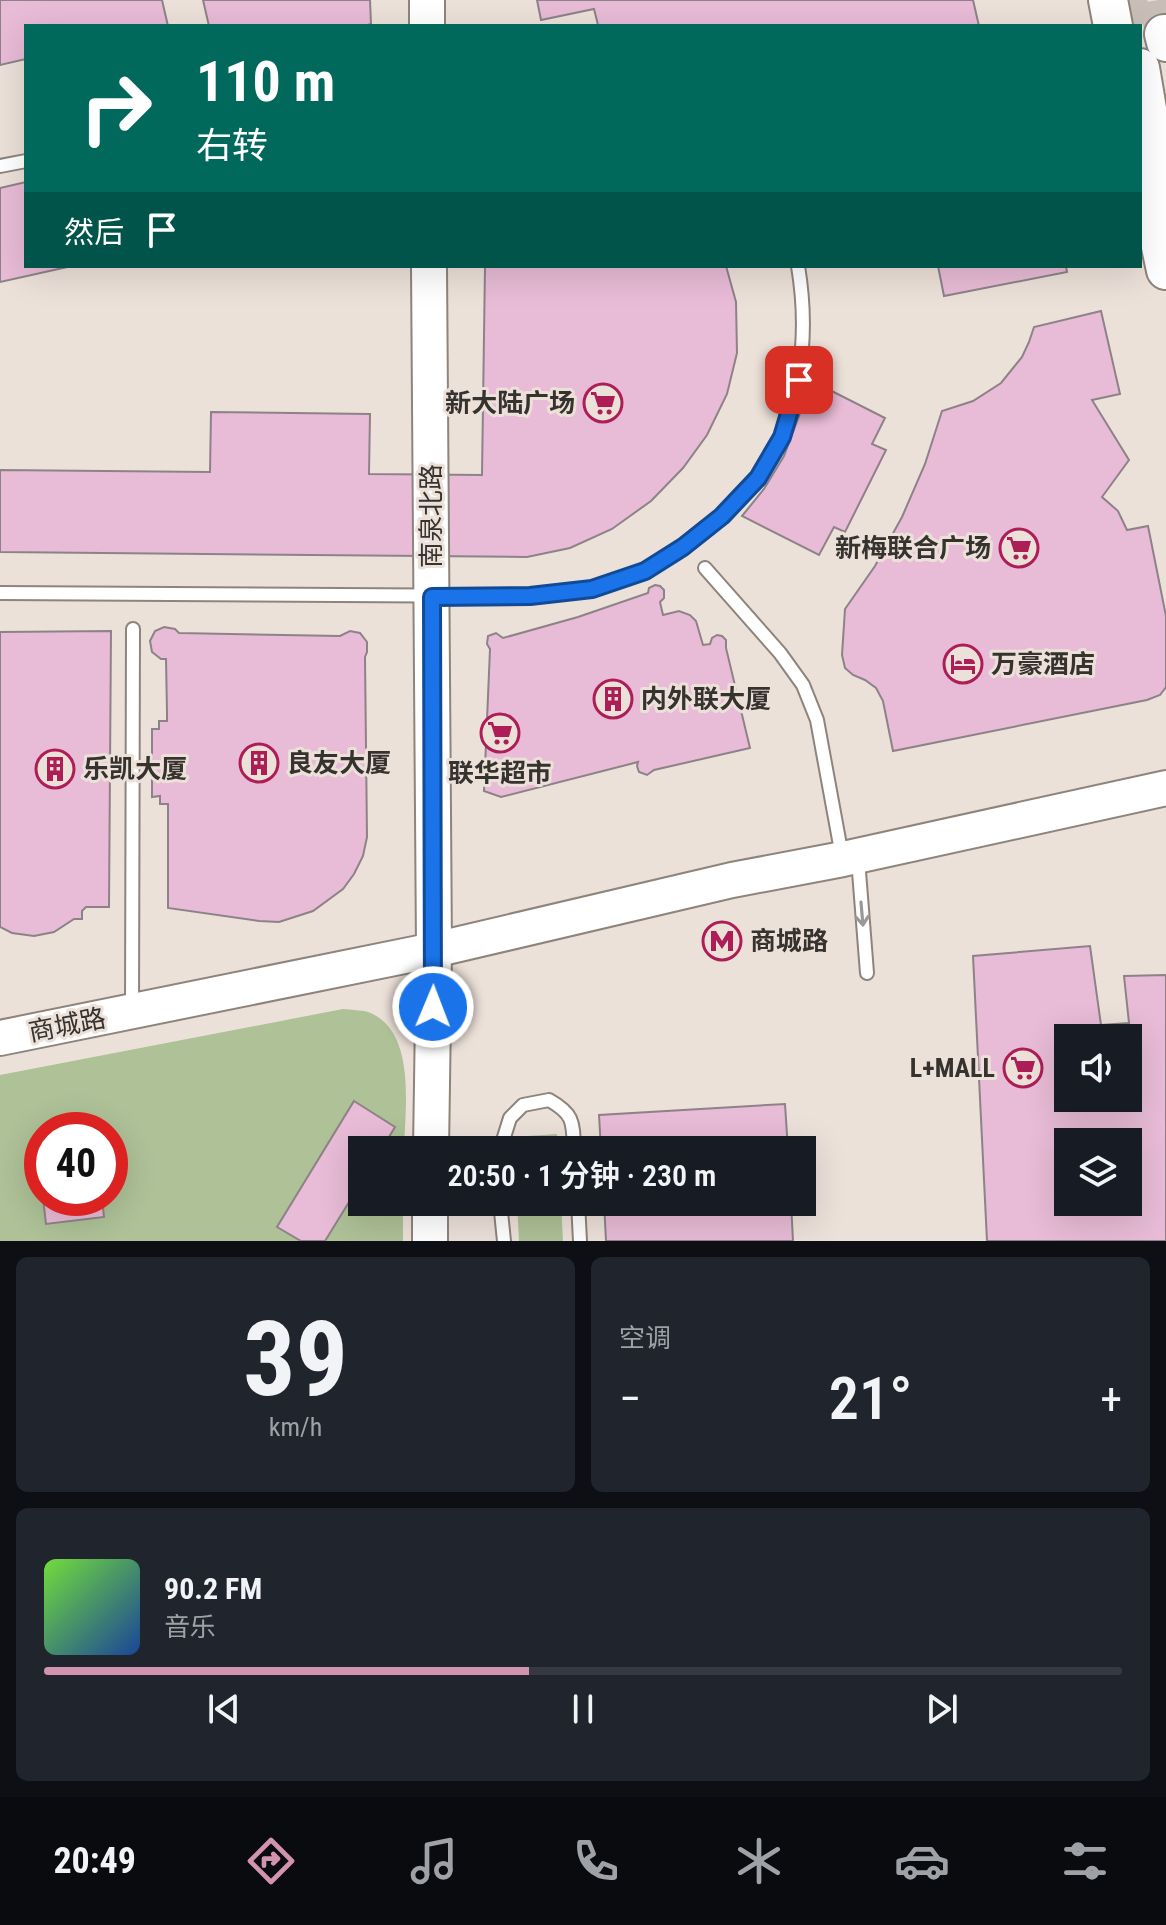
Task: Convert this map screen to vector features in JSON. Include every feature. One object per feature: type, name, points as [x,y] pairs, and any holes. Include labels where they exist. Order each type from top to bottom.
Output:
[{"type":"main road","points":[[1108,0],[1113,24]]},
{"type":"main road","points":[[1142,80],[1166,222]]},
{"type":"main road","points":[[1142,159],[1166,270]]},
{"type":"street","points":[[427,0],[427,24]]},
{"type":"street","name":"南泉北路","points":[[429,268],[434,950],[431,1136]]},
{"type":"street","name":"商城路","points":[[0,1038],[434,950],[732,880],[1166,788]]},
{"type":"street","points":[[430,1216],[430,1241]]},
{"type":"lane","points":[[0,166],[24,161]]},
{"type":"lane","points":[[0,593],[530,596],[592,589],[645,571],[683,547],[722,516],[758,478],[782,437],[799,380],[803,323],[798,268]]},
{"type":"lane","points":[[705,568],[780,653],[803,685],[817,720],[850,857],[867,973]]},
{"type":"lane","points":[[132,1013],[133,629]]},
{"type":"lane","points":[[503,1136],[510,1118],[523,1105],[549,1100],[565,1109],[573,1136]]},
{"type":"lane","points":[[501,1216],[504,1241]]},
{"type":"lane","points":[[579,1216],[580,1241]]},
{"type":"green space","points":[[343,1009],[368,1012],[384,1021],[394,1035],[405,1072],[405,1136],[348,1136],[348,1216],[403,1216],[403,1241],[0,1241],[0,1075]]},
{"type":"green space","points":[[518,1216],[562,1216],[563,1241],[519,1241]]},
{"type":"building","points":[[0,0],[162,0],[168,24],[24,24],[24,59],[0,65]]},
{"type":"building","points":[[203,0],[370,0],[371,24],[209,24]]},
{"type":"building","points":[[537,0],[973,0],[979,24],[598,24],[594,9],[541,20]]},
{"type":"building","points":[[24,182],[24,268],[63,268],[0,282],[0,188]]},
{"type":"building","name":"新大陆广场","points":[[485,268],[727,268],[736,302],[737,353],[727,394],[707,435],[683,468],[651,501],[612,529],[570,548],[527,557],[0,552],[0,470],[210,472],[211,412],[370,414],[369,474],[482,475]]},
{"type":"building","points":[[938,268],[1066,268],[1067,272],[944,296]]},
{"type":"building","name":"新梅联合广场","points":[[1101,311],[1120,394],[1092,400],[1129,460],[1102,497],[1118,511],[1127,530],[1148,526],[1166,616],[1166,687],[1160,695],[1147,700],[893,751],[883,701],[876,688],[845,668],[842,655],[845,609],[875,566],[902,517],[925,464],[942,411],[973,401],[1001,383],[1022,357],[1034,327]]},
{"type":"building","points":[[810,380],[885,418],[872,444],[886,450],[845,532],[834,527],[819,555],[742,516],[764,489],[784,456]]},
{"type":"building","name":"内外联大厦","points":[[655,585],[664,590],[664,598],[660,602],[663,615],[679,611],[690,615],[696,621],[703,645],[710,644],[717,635],[726,640],[750,748],[654,770],[647,775],[639,772],[638,762],[501,797],[484,791],[488,636],[496,633],[503,638],[578,617],[648,593],[649,588]]},
{"type":"building","name":"良友大厦","points":[[164,627],[179,633],[340,636],[350,631],[360,633],[367,642],[367,837],[363,856],[354,874],[343,889],[313,911],[279,922],[168,908],[168,804],[160,804],[160,796],[152,797],[152,729],[159,729],[159,721],[167,721],[167,713],[166,659],[152,652],[150,641],[155,631]]},
{"type":"building","name":"乐凯大厦","points":[[111,631],[109,907],[86,907],[82,911],[82,919],[74,919],[54,932],[34,936],[12,933],[0,927],[0,632]]},
{"type":"building","name":"L+MALL","points":[[1090,946],[1101,1024],[1054,1024],[1054,1112],[1142,1112],[1142,1024],[1115,1024],[1129,1023],[1124,976],[1166,975],[1166,1241],[987,1241],[973,956]]},
{"type":"building","points":[[354,1101],[395,1127],[390,1136],[348,1136],[348,1204],[325,1241],[301,1241],[277,1227]]},
{"type":"building","points":[[785,1104],[787,1136],[600,1136],[599,1115]]},
{"type":"building","points":[[45,1216],[104,1216],[104,1217],[46,1224]]},
{"type":"building","points":[[605,1216],[792,1216],[793,1241],[606,1241]]},
{"type":"tunnel","points":[[1128,0],[1133,24]]},
{"type":"tunnel","points":[[1158,0],[1164,34]]},
{"type":"place","name":"新大陆广场","points":[[603,403]]},
{"type":"place","name":"新梅联合广场","points":[[1019,548]]},
{"type":"place","name":"万豪酒店","points":[[963,664]]},
{"type":"place","name":"内外联大厦","points":[[613,699]]},
{"type":"place","name":"联华超市","points":[[500,733]]},
{"type":"place","name":"良友大厦","points":[[259,763]]},
{"type":"place","name":"乐凯大厦","points":[[55,769]]},
{"type":"place","name":"商城路","points":[[722,941]]},
{"type":"place","name":"L+MALL","points":[[1023,1068]]},
{"type":"route","points":[[433,1007],[432,597],[530,596],[592,589],[645,571],[683,547],[722,516],[758,478],[782,437],[799,380]]}]
